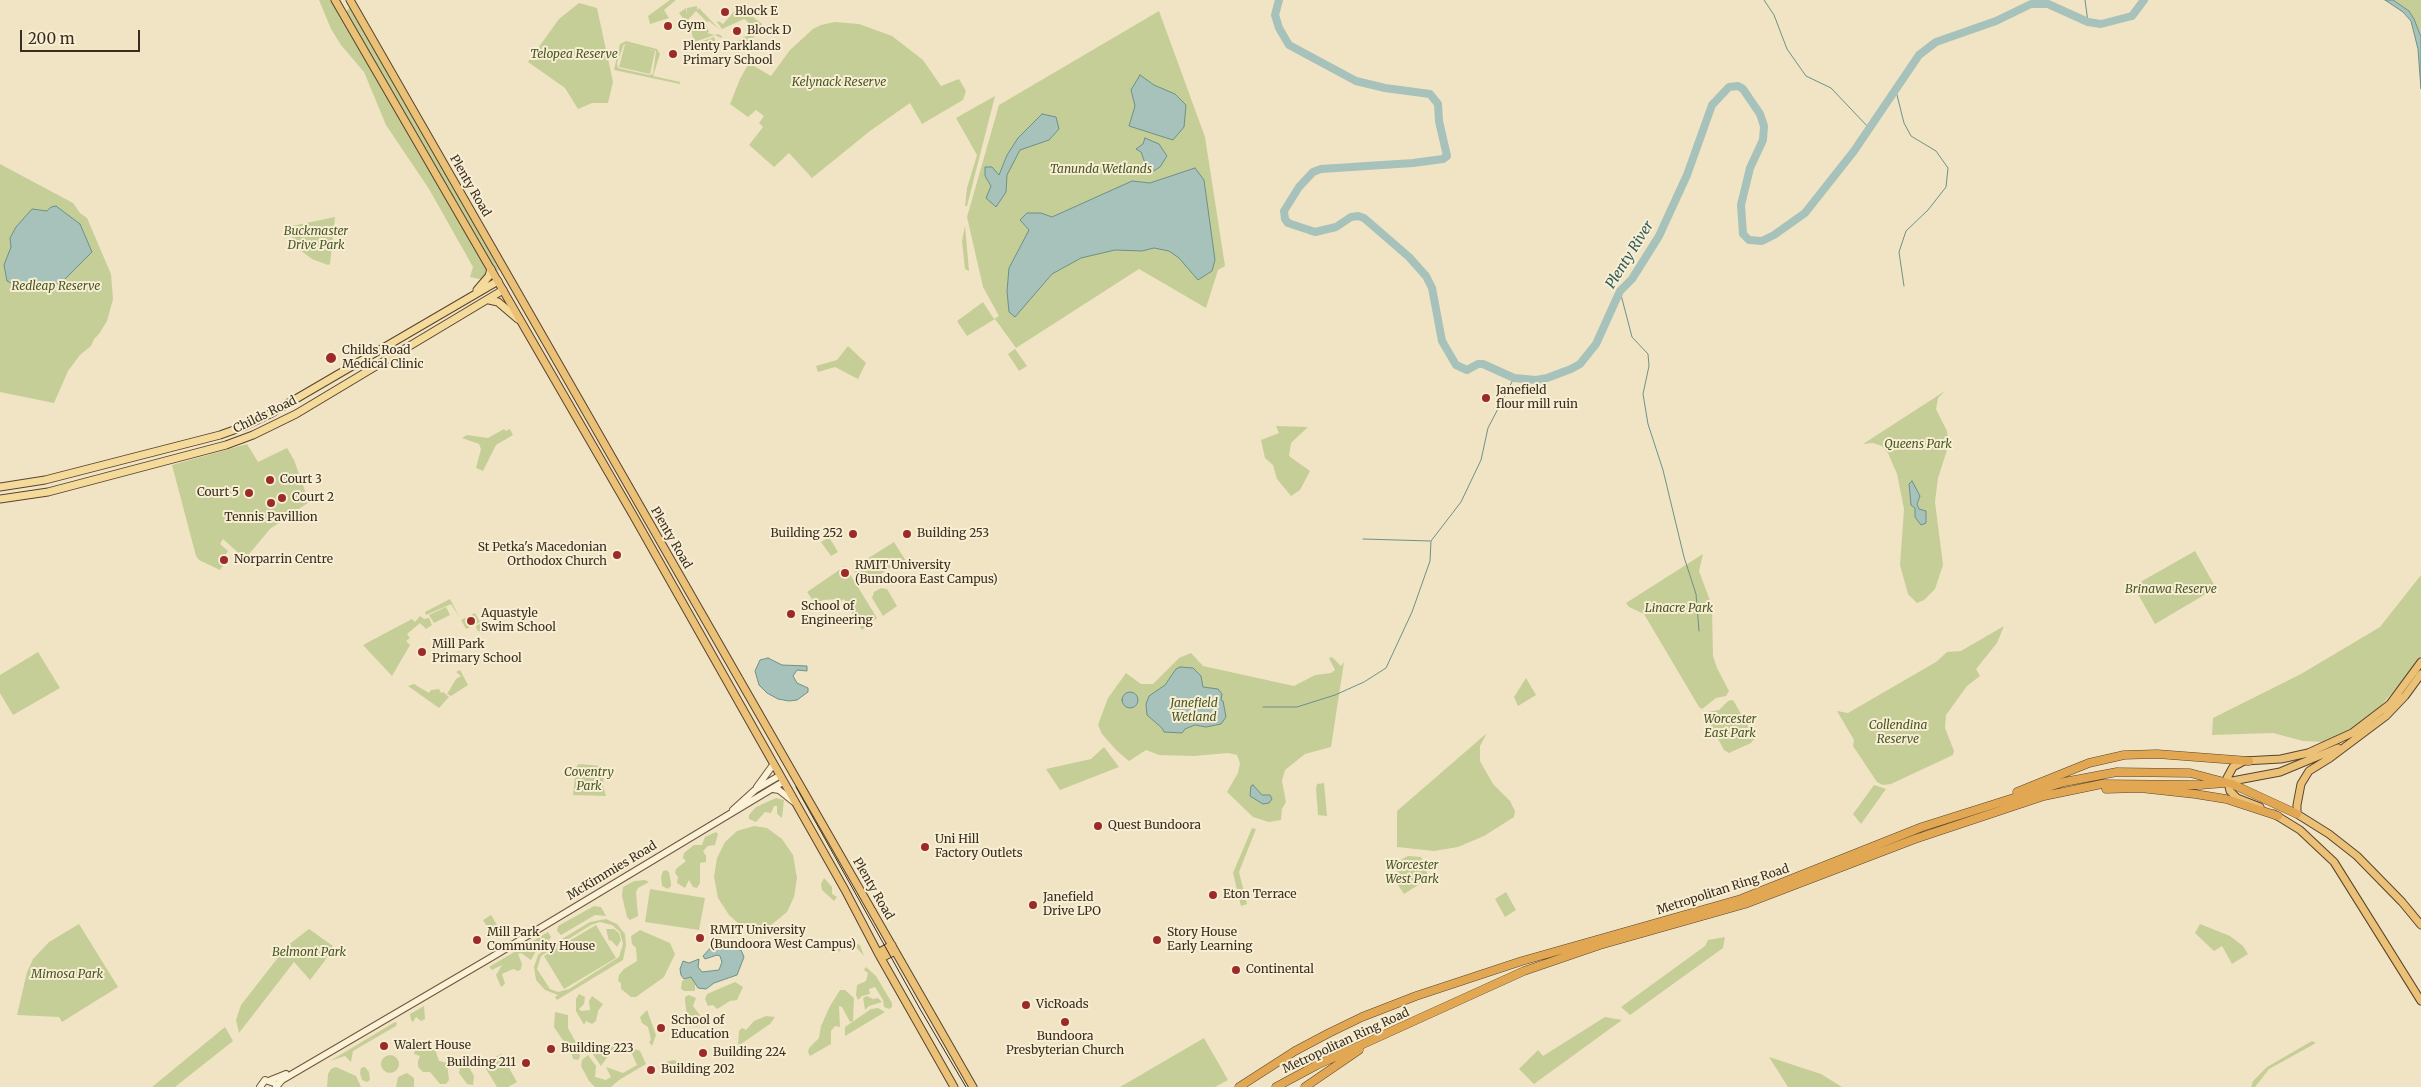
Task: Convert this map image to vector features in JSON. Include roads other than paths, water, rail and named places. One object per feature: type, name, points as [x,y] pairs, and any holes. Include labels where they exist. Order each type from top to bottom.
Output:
[{"type":"highway","name":"Plenty Road","points":[[335,0],[523,324],[849,896],[879,956],[954,1087]]},
{"type":"highway","name":"Plenty Road","points":[[350,0],[973,1087]]},
{"type":"highway","name":"Childs Road","points":[[498,281],[508,275]]},
{"type":"highway","name":"Childs Road","points":[[503,290],[512,283]]},
{"type":"highway","points":[[1981,808],[2089,763],[2117,756],[2157,754],[2249,761],[2299,756],[2317,750],[2352,733],[2390,704],[2421,662]]},
{"type":"highway","points":[[2421,674],[2393,710],[2306,775],[2298,793],[2297,814],[2329,834],[2357,856],[2371,869],[2421,926]]},
{"type":"highway","name":"Metropolitan Ring Road","points":[[1276,1087],[1479,989],[1535,966],[1760,899],[1898,845],[2012,807],[2059,792],[2102,784],[2132,783],[2200,786],[2245,780],[2291,768],[2324,755],[2356,738]]},
{"type":"highway","points":[[2249,761],[2233,767],[2228,774],[2227,782],[2230,791],[2235,797],[2278,816],[2307,836],[2334,862],[2421,1001]]},
{"type":"highway","name":"McKimmies Road","points":[[781,779],[793,772]]},
{"type":"highway","name":"Metropolitan Ring Road","points":[[1239,1087],[1263,1071],[1354,1020],[1408,998],[1515,963],[1762,892],[1902,835],[2071,780],[2117,772],[2190,773],[2227,782],[2297,814]]},
{"type":"highway","points":[[2012,807],[2091,791],[2140,788],[2212,796],[2278,816]]},
{"type":"highway","points":[[879,956],[894,948]]},
{"type":"highway","points":[[1305,1087],[1380,1037]]},
{"type":"highway","points":[[1233,1087],[1263,1071]]},
{"type":"main road","points":[[470,310],[471,304],[467,299],[487,280],[491,269]]},
{"type":"main road","name":"Childs Road","points":[[0,487],[56,478],[220,435],[245,426],[294,401],[498,281]]},
{"type":"main road","name":"Childs Road","points":[[0,499],[58,490],[253,436],[298,413],[503,290]]},
{"type":"main road","points":[[488,300],[498,302],[523,324]]},
{"type":"main road","points":[[320,400],[323,392],[322,384]]},
{"type":"main road","points":[[294,401],[300,405],[309,406]]},
{"type":"main road","points":[[294,401],[298,413]]},
{"type":"main road","points":[[56,478],[58,490]]},
{"type":"main road","points":[[755,790],[773,765]]},
{"type":"main road","name":"McKimmies Road","points":[[276,1087],[282,1080],[370,1028],[416,997],[509,945],[727,816],[773,788],[781,779]]},
{"type":"main road","name":"McKimmies Road","points":[[727,816],[755,790],[781,779]]},
{"type":"main road","points":[[773,788],[785,794],[795,803]]},
{"type":"main road","name":"McKimmies Road","points":[[260,1087],[264,1081],[296,1072]]},
{"type":"main road","points":[[271,1080],[276,1087]]},
{"type":"water","points":[[2385,0],[2393,0],[2409,11],[2414,19],[2421,37],[2421,89],[2418,49],[2411,21],[2403,12]]},
{"type":"water","points":[[1140,75],[1154,85],[1175,94],[1186,105],[1184,127],[1173,140],[1129,126],[1135,106],[1131,90]]},
{"type":"water","points":[[1042,114],[1056,117],[1059,129],[1049,140],[1020,150],[1007,175],[1006,192],[996,207],[986,198],[991,186],[985,176],[985,167],[992,167],[999,175],[1007,155],[1018,138]]},
{"type":"water","points":[[1145,138],[1159,144],[1167,156],[1160,167],[1149,174],[1141,152],[1136,149],[1143,144]]},
{"type":"water","points":[[1195,168],[1204,180],[1215,260],[1212,271],[1198,280],[1179,258],[1169,251],[1154,248],[1142,251],[1115,250],[1081,258],[1052,274],[1015,317],[1009,312],[1007,291],[1009,268],[1029,230],[1020,220],[1027,213],[1041,213],[1052,217],[1132,181],[1150,183]]},
{"type":"water","points":[[56,206],[80,224],[92,252],[61,283],[26,290],[7,281],[4,265],[11,247],[10,238],[16,227],[32,209],[47,211],[51,207]]},
{"type":"water","points":[[1912,481],[1920,496],[1917,504],[1919,509],[1926,511],[1926,523],[1921,525],[1915,517],[1915,508],[1911,505],[1909,484]]},
{"type":"water","points":[[768,658],[782,665],[807,666],[807,671],[797,670],[793,676],[797,683],[808,688],[808,692],[797,700],[789,701],[778,699],[767,693],[759,685],[755,671],[760,660]]},
{"type":"water","points":[[1180,667],[1193,668],[1201,676],[1203,687],[1218,689],[1222,694],[1221,700],[1223,701],[1226,717],[1221,724],[1206,727],[1195,725],[1185,729],[1182,733],[1164,732],[1147,715],[1146,704],[1149,696],[1165,685],[1176,669]]},
{"type":"water","points":[[1130,692],[1136,694],[1138,700],[1136,706],[1130,708],[1124,706],[1122,700],[1124,694]]},
{"type":"water","points":[[1253,785],[1262,795],[1270,795],[1272,799],[1269,803],[1263,804],[1250,796],[1251,786]]},
{"type":"water","points":[[714,944],[741,950],[744,957],[737,975],[714,983],[706,989],[698,988],[691,977],[684,979],[680,969],[683,961],[689,963],[699,959],[698,967],[702,972],[719,970],[722,962],[720,956],[717,955],[705,959],[703,956]]},
{"type":"waterway","name":"Plenty River","points":[[1279,0],[1275,15],[1279,28],[1289,45],[1356,81],[1385,88],[1430,94],[1438,104],[1439,121],[1447,156],[1443,159],[1413,163],[1321,169],[1313,172],[1299,187],[1284,211],[1285,219],[1288,223],[1315,232],[1336,227],[1351,217],[1358,216],[1364,218],[1409,257],[1426,276],[1432,288],[1442,341],[1456,365],[1467,370],[1478,364],[1483,364],[1514,378],[1536,380],[1547,378],[1580,364],[1596,344],[1620,291],[1632,279],[1659,236],[1687,175],[1712,105],[1729,87],[1738,86],[1743,89],[1760,114],[1764,126],[1763,140],[1750,168],[1741,205],[1743,234],[1749,240],[1762,241],[1774,235],[1805,213],[1854,151],[1919,55],[1936,42],[1996,21],[2031,4],[2048,4],[2088,22],[2101,24],[2132,16],[2144,0]]},
{"type":"waterway","points":[[1764,0],[1774,15],[1787,49],[1806,76],[1831,88],[1869,128]]},
{"type":"waterway","points":[[2085,0],[2088,22]]},
{"type":"waterway","points":[[1896,91],[1904,123],[1911,136],[1936,151],[1948,168],[1946,187],[1928,210],[1906,231],[1899,252],[1904,286]]},
{"type":"waterway","points":[[1620,291],[1632,337],[1648,354],[1649,366],[1643,394],[1648,424],[1663,470],[1684,557],[1696,594],[1699,631]]},
{"type":"waterway","points":[[1263,707],[1297,707],[1335,695],[1364,682],[1386,668],[1412,612],[1430,561],[1431,541],[1461,502],[1481,460],[1488,428],[1514,378]]},
{"type":"waterway","points":[[1363,539],[1430,541]]},
{"type":"tram line","points":[[796,787],[920,1009],[966,1087]]},
{"type":"place","name":"Block E","points":[[725,12]]},
{"type":"place","name":"Gym","points":[[668,26]]},
{"type":"place","name":"Block D","points":[[737,31]]},
{"type":"place","name":"Plenty Parklands Primary School","points":[[673,54]]},
{"type":"place","name":"Childs Road Medical Clinic","points":[[331,358]]},
{"type":"place","name":"Janefield flour mill ruin","points":[[1486,398]]},
{"type":"place","name":"Court 3","points":[[270,480]]},
{"type":"place","name":"Court 5","points":[[249,493]]},
{"type":"place","name":"Court 2","points":[[282,498]]},
{"type":"place","name":"Tennis Pavillion","points":[[271,503]]},
{"type":"place","name":"Building 252","points":[[853,534]]},
{"type":"place","name":"Building 253","points":[[907,534]]},
{"type":"place","name":"St Petka's Macedonian Orthodox Church","points":[[617,555]]},
{"type":"place","name":"Norparrin Centre","points":[[224,560]]},
{"type":"place","name":"RMIT University (Bundoora East Campus)","points":[[845,573]]},
{"type":"place","name":"School of Engineering","points":[[791,614]]},
{"type":"place","name":"Aquastyle Swim School","points":[[471,621]]},
{"type":"place","name":"Mill Park Primary School","points":[[422,652]]},
{"type":"place","name":"Quest Bundoora","points":[[1098,826]]},
{"type":"place","name":"Uni Hill Factory Outlets","points":[[925,847]]},
{"type":"place","name":"Eton Terrace","points":[[1213,895]]},
{"type":"place","name":"Janefield Drive LPO","points":[[1033,905]]},
{"type":"place","name":"RMIT University (Bundoora West Campus)","points":[[700,938]]},
{"type":"place","name":"Mill Park Community House","points":[[477,940]]},
{"type":"place","name":"Story House Early Learning","points":[[1157,940]]},
{"type":"place","name":"Continental","points":[[1236,970]]},
{"type":"place","name":"VicRoads","points":[[1026,1005]]},
{"type":"place","name":"Bundoora Presbyterian Church","points":[[1065,1022]]},
{"type":"place","name":"School of Education","points":[[661,1028]]},
{"type":"place","name":"Walert House","points":[[384,1046]]},
{"type":"place","name":"Building 223","points":[[551,1049]]},
{"type":"place","name":"Building 224","points":[[703,1053]]},
{"type":"place","name":"Building 211","points":[[526,1063]]},
{"type":"place","name":"Building 202","points":[[651,1070]]},
{"type":"park label","name":"Telopea Reserve","points":[[574,55]]},
{"type":"park label","name":"Kelynack Reserve","points":[[839,83]]},
{"type":"park label","name":"Tanunda Wetlands","points":[[1101,170]]},
{"type":"park label","name":"Buckmaster Drive Park","points":[[316,239]]},
{"type":"park label","name":"Redleap Reserve","points":[[56,287]]},
{"type":"park label","name":"Queens Park","points":[[1918,445]]},
{"type":"park label","name":"Brinawa Reserve","points":[[2171,590]]},
{"type":"park label","name":"Linacre Park","points":[[1679,609]]},
{"type":"park label","name":"Janefield Wetland","points":[[1194,711]]},
{"type":"park label","name":"Worcester East Park","points":[[1730,727]]},
{"type":"park label","name":"Collendina Reserve","points":[[1898,733]]},
{"type":"park label","name":"Coventry Park","points":[[589,780]]},
{"type":"park label","name":"Worcester West Park","points":[[1412,873]]},
{"type":"park label","name":"Belmont Park","points":[[309,953]]},
{"type":"park label","name":"Mimosa Park","points":[[67,975]]}]
